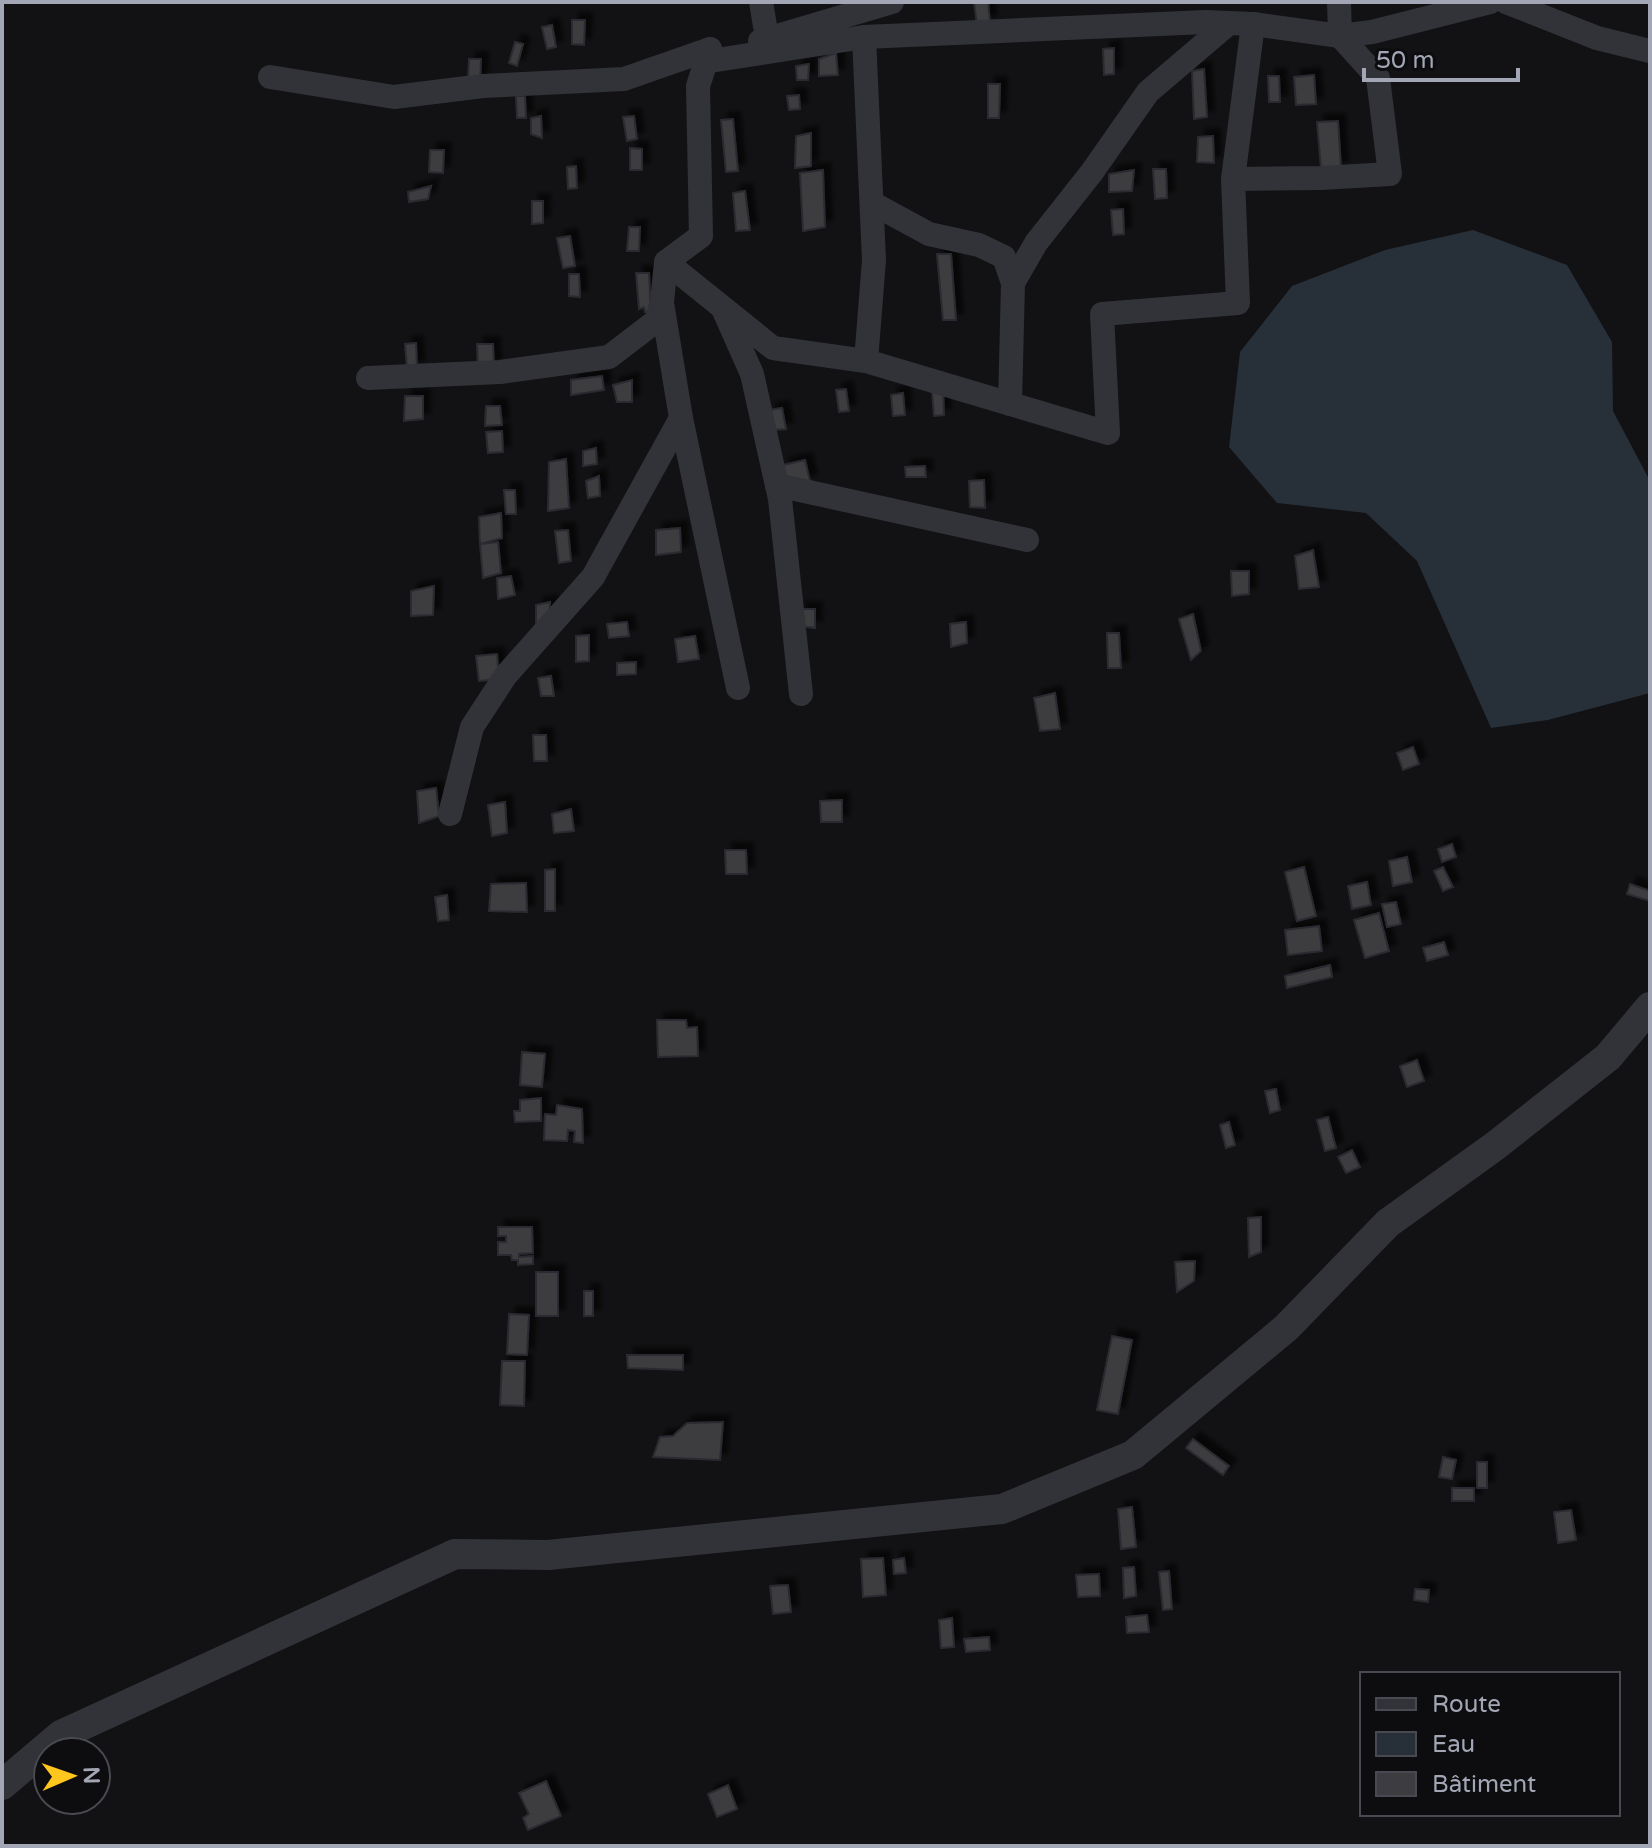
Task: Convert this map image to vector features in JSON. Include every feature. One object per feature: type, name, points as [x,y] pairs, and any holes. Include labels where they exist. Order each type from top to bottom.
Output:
[{"type":"street","points":[[761,2],[767,38]]},
{"type":"street","points":[[270,77],[394,97],[483,86],[624,79],[892,2]]},
{"type":"street","points":[[1233,179],[1390,174],[1378,78],[1340,36],[1339,2]]},
{"type":"street","points":[[710,55],[864,37],[1206,22],[1241,23],[1340,36],[1372,32],[1490,2]]},
{"type":"street","points":[[1506,2],[1597,38],[1650,51]]},
{"type":"street","points":[[666,262],[773,348],[866,361],[1108,433],[1102,314],[1238,303],[1233,179],[1241,23]]},
{"type":"street","points":[[1013,283],[1036,243],[1092,172],[1148,92],[1241,23]]},
{"type":"street","points":[[864,37],[874,260],[866,361]]},
{"type":"street","points":[[368,378],[500,372],[609,357],[656,321],[662,302],[666,262],[701,236],[698,86],[710,55]]},
{"type":"street","points":[[872,203],[929,234],[979,245],[1004,257],[1013,283],[1010,404]]},
{"type":"street","points":[[662,302],[681,418],[738,688]]},
{"type":"street","points":[[722,307],[752,374],[777,485],[801,694]]},
{"type":"street","points":[[450,814],[472,727],[506,675],[593,577],[681,418]]},
{"type":"street","points":[[777,485],[1027,540]]},
{"type":"street","points":[[2,1785],[61,1735],[455,1554],[548,1555],[1002,1509],[1133,1455],[1286,1328],[1388,1223],[1495,1146],[1608,1057],[1650,1007]]},
{"type":"water","points":[[1473,230],[1567,265],[1612,342],[1613,411],[1650,481],[1650,693],[1548,720],[1491,728],[1417,561],[1366,513],[1277,503],[1229,447],[1240,352],[1292,286],[1385,250]]},
{"type":"building","points":[[974,2],[988,2],[990,22],[977,25]]},
{"type":"building","points":[[572,20],[585,20],[584,45],[572,44]]},
{"type":"building","points":[[552,25],[556,47],[547,49],[542,27]]},
{"type":"building","points":[[515,42],[523,44],[517,66],[509,63]]},
{"type":"building","points":[[1114,48],[1114,74],[1104,75],[1103,49]]},
{"type":"building","points":[[836,53],[838,75],[819,76],[819,59]]},
{"type":"building","points":[[469,59],[481,59],[480,82],[468,82]]},
{"type":"building","points":[[809,64],[808,80],[797,80],[796,66]]},
{"type":"building","points":[[1204,69],[1207,117],[1194,119],[1192,71]]},
{"type":"building","points":[[1314,75],[1316,104],[1296,105],[1294,77]]},
{"type":"building","points":[[1268,76],[1279,76],[1280,102],[1269,102]]},
{"type":"building","points":[[988,84],[1000,84],[999,118],[988,118]]},
{"type":"building","points":[[799,95],[800,109],[789,110],[787,96]]},
{"type":"building","points":[[516,96],[525,96],[526,118],[517,118]]},
{"type":"building","points":[[541,116],[542,138],[531,134],[531,118]]},
{"type":"building","points":[[634,116],[637,139],[627,141],[623,117]]},
{"type":"building","points":[[733,119],[738,171],[726,172],[721,120]]},
{"type":"building","points":[[1338,121],[1341,168],[1321,168],[1317,122]]},
{"type":"building","points":[[811,133],[811,166],[795,168],[796,136]]},
{"type":"building","points":[[1213,136],[1214,163],[1197,162],[1198,137]]},
{"type":"building","points":[[630,148],[642,149],[642,170],[630,170]]},
{"type":"building","points":[[430,150],[444,150],[443,173],[429,172]]},
{"type":"building","points":[[576,166],[577,188],[568,189],[567,167]]},
{"type":"building","points":[[1153,169],[1166,169],[1167,198],[1155,199]]},
{"type":"building","points":[[823,170],[825,227],[803,231],[800,173]]},
{"type":"building","points":[[1134,170],[1132,191],[1109,192],[1109,174]]},
{"type":"building","points":[[431,186],[428,199],[409,202],[408,192]]},
{"type":"building","points":[[745,191],[750,230],[736,231],[733,193]]},
{"type":"building","points":[[532,201],[543,201],[543,223],[532,224]]},
{"type":"building","points":[[1123,209],[1124,234],[1113,235],[1111,210]]},
{"type":"building","points":[[629,227],[640,227],[639,251],[627,251]]},
{"type":"building","points":[[570,236],[575,266],[563,268],[557,238]]},
{"type":"building","points":[[937,254],[951,254],[956,320],[943,320]]},
{"type":"building","points":[[636,273],[649,273],[651,312],[645,312],[644,307],[639,309]]},
{"type":"building","points":[[569,274],[579,274],[580,297],[569,296]]},
{"type":"building","points":[[416,343],[417,367],[407,368],[405,344]]},
{"type":"building","points":[[477,344],[493,344],[494,366],[478,367]]},
{"type":"building","points":[[602,376],[604,390],[571,395],[571,380]]},
{"type":"building","points":[[632,380],[632,402],[617,402],[613,385]]},
{"type":"building","points":[[943,388],[944,415],[934,416],[932,391]]},
{"type":"building","points":[[846,389],[849,411],[839,412],[836,390]]},
{"type":"building","points":[[903,393],[905,415],[893,416],[891,395]]},
{"type":"building","points":[[405,396],[423,396],[423,419],[404,421]]},
{"type":"building","points":[[486,406],[500,406],[502,425],[485,426]]},
{"type":"building","points":[[782,408],[786,429],[772,430],[769,410]]},
{"type":"building","points":[[502,431],[503,452],[488,453],[486,432]]},
{"type":"building","points":[[596,448],[597,464],[583,466],[583,451]]},
{"type":"building","points":[[566,459],[569,508],[548,511],[549,462]]},
{"type":"building","points":[[805,460],[810,481],[787,486],[783,465]]},
{"type":"building","points":[[925,466],[926,477],[906,477],[905,467]]},
{"type":"building","points":[[599,476],[600,496],[588,498],[586,481]]},
{"type":"building","points":[[984,480],[985,508],[970,507],[969,481]]},
{"type":"building","points":[[504,490],[515,490],[516,514],[506,514]]},
{"type":"building","points":[[501,513],[502,538],[480,544],[479,517]]},
{"type":"building","points":[[680,528],[681,552],[656,555],[656,530]]},
{"type":"building","points":[[568,530],[571,561],[559,563],[555,531]]},
{"type":"building","points":[[498,542],[501,573],[483,578],[480,544]]},
{"type":"building","points":[[1313,550],[1319,587],[1299,589],[1295,556]]},
{"type":"building","points":[[1231,571],[1249,571],[1249,594],[1232,596]]},
{"type":"building","points":[[511,576],[515,595],[498,599],[497,578]]},
{"type":"building","points":[[434,586],[433,615],[411,616],[411,591]]},
{"type":"building","points":[[550,602],[549,627],[536,627],[536,605]]},
{"type":"building","points":[[799,609],[815,609],[815,628],[800,626]]},
{"type":"building","points":[[1193,614],[1201,651],[1191,660],[1179,619]]},
{"type":"building","points":[[627,622],[629,636],[609,638],[607,624]]},
{"type":"building","points":[[966,622],[967,643],[951,647],[950,624]]},
{"type":"building","points":[[1107,633],[1119,633],[1121,668],[1108,668]]},
{"type":"building","points":[[589,635],[589,661],[576,662],[576,636]]},
{"type":"building","points":[[695,636],[699,659],[678,662],[675,639]]},
{"type":"building","points":[[497,654],[499,679],[479,681],[476,656]]},
{"type":"building","points":[[636,662],[636,674],[617,675],[617,663]]},
{"type":"building","points":[[551,676],[554,696],[541,696],[538,678]]},
{"type":"building","points":[[1055,693],[1060,729],[1040,731],[1034,698]]},
{"type":"building","points":[[533,735],[546,735],[547,761],[534,761]]},
{"type":"building","points":[[1413,747],[1419,764],[1403,770],[1397,753]]},
{"type":"building","points":[[436,788],[439,816],[419,823],[417,791]]},
{"type":"building","points":[[842,800],[842,822],[821,822],[820,801]]},
{"type":"building","points":[[505,802],[507,833],[492,836],[488,805]]},
{"type":"building","points":[[571,809],[574,831],[554,833],[552,814]]},
{"type":"building","points":[[1452,844],[1456,857],[1442,862],[1438,849]]},
{"type":"building","points":[[725,850],[746,850],[747,874],[726,874]]},
{"type":"building","points":[[1407,857],[1412,882],[1393,886],[1389,861]]},
{"type":"building","points":[[1304,867],[1316,916],[1297,921],[1285,872]]},
{"type":"building","points":[[1443,867],[1453,887],[1443,891],[1434,871]]},
{"type":"building","points":[[555,869],[555,911],[545,911],[545,870]]},
{"type":"building","points":[[1367,882],[1371,905],[1352,909],[1348,886]]},
{"type":"building","points":[[526,883],[527,912],[489,911],[491,884]]},
{"type":"building","points":[[1630,884],[1650,891],[1650,901],[1627,894]]},
{"type":"building","points":[[447,895],[449,920],[438,921],[435,897]]},
{"type":"building","points":[[1396,902],[1401,924],[1387,927],[1382,904]]},
{"type":"building","points":[[1379,913],[1389,951],[1365,958],[1354,920]]},
{"type":"building","points":[[1319,926],[1322,951],[1288,955],[1285,930]]},
{"type":"building","points":[[1444,942],[1448,955],[1427,961],[1423,948]]},
{"type":"building","points":[[1330,965],[1332,977],[1287,988],[1285,976]]},
{"type":"building","points":[[657,1020],[686,1020],[687,1028],[697,1027],[698,1056],[658,1057]]},
{"type":"building","points":[[522,1052],[545,1054],[542,1087],[520,1085]]},
{"type":"building","points":[[1417,1060],[1424,1081],[1407,1087],[1400,1066]]},
{"type":"building","points":[[1276,1089],[1280,1110],[1270,1113],[1265,1091]]},
{"type":"building","points":[[541,1098],[541,1121],[515,1122],[514,1111],[520,1111],[520,1100]]},
{"type":"building","points":[[557,1105],[582,1109],[583,1143],[574,1142],[575,1131],[568,1130],[567,1141],[544,1140],[545,1114],[556,1115]]},
{"type":"building","points":[[1328,1117],[1336,1148],[1325,1151],[1317,1120]]},
{"type":"building","points":[[1229,1122],[1235,1145],[1226,1148],[1220,1125]]},
{"type":"building","points":[[1352,1150],[1360,1167],[1346,1173],[1338,1157]]},
{"type":"building","points":[[1261,1217],[1261,1252],[1249,1257],[1248,1218]]},
{"type":"building","points":[[498,1227],[532,1227],[533,1253],[519,1254],[519,1257],[533,1256],[533,1264],[518,1265],[518,1260],[512,1260],[511,1255],[498,1255],[498,1242],[506,1242],[506,1236],[498,1236]]},
{"type":"building","points":[[1195,1261],[1194,1281],[1177,1292],[1175,1262]]},
{"type":"building","points":[[536,1272],[558,1272],[558,1316],[536,1316]]},
{"type":"building","points":[[584,1291],[593,1291],[593,1316],[584,1316]]},
{"type":"building","points":[[509,1314],[529,1315],[527,1355],[507,1354]]},
{"type":"building","points":[[1112,1336],[1132,1340],[1118,1414],[1097,1410]]},
{"type":"building","points":[[627,1355],[683,1355],[683,1370],[628,1368]]},
{"type":"building","points":[[502,1361],[525,1361],[524,1406],[500,1405]]},
{"type":"building","points":[[723,1422],[720,1460],[653,1457],[660,1437],[673,1436],[687,1423]]},
{"type":"building","points":[[1193,1439],[1229,1466],[1223,1475],[1186,1448]]},
{"type":"building","points":[[1443,1457],[1456,1460],[1452,1479],[1439,1477]]},
{"type":"building","points":[[1477,1462],[1487,1462],[1487,1488],[1477,1488]]},
{"type":"building","points":[[1452,1488],[1474,1488],[1474,1501],[1452,1501]]},
{"type":"building","points":[[1132,1507],[1136,1547],[1121,1549],[1118,1509]]},
{"type":"building","points":[[1571,1510],[1576,1540],[1558,1543],[1554,1512]]},
{"type":"building","points":[[883,1558],[886,1595],[863,1597],[861,1559]]},
{"type":"building","points":[[904,1558],[906,1573],[894,1574],[893,1560]]},
{"type":"building","points":[[1134,1567],[1136,1596],[1124,1598],[1123,1568]]},
{"type":"building","points":[[1169,1571],[1172,1609],[1163,1610],[1159,1572]]},
{"type":"building","points":[[1099,1574],[1100,1596],[1078,1597],[1076,1575]]},
{"type":"building","points":[[788,1585],[791,1612],[773,1614],[770,1586]]},
{"type":"building","points":[[1415,1589],[1429,1590],[1428,1602],[1414,1600]]},
{"type":"building","points":[[1147,1615],[1149,1632],[1127,1633],[1126,1617]]},
{"type":"building","points":[[952,1618],[954,1647],[941,1648],[939,1620]]},
{"type":"building","points":[[989,1637],[990,1650],[966,1652],[964,1639]]},
{"type":"building","points":[[546,1781],[561,1816],[528,1830],[523,1818],[529,1814],[519,1793]]},
{"type":"building","points":[[728,1785],[737,1809],[717,1817],[708,1794]]}]
